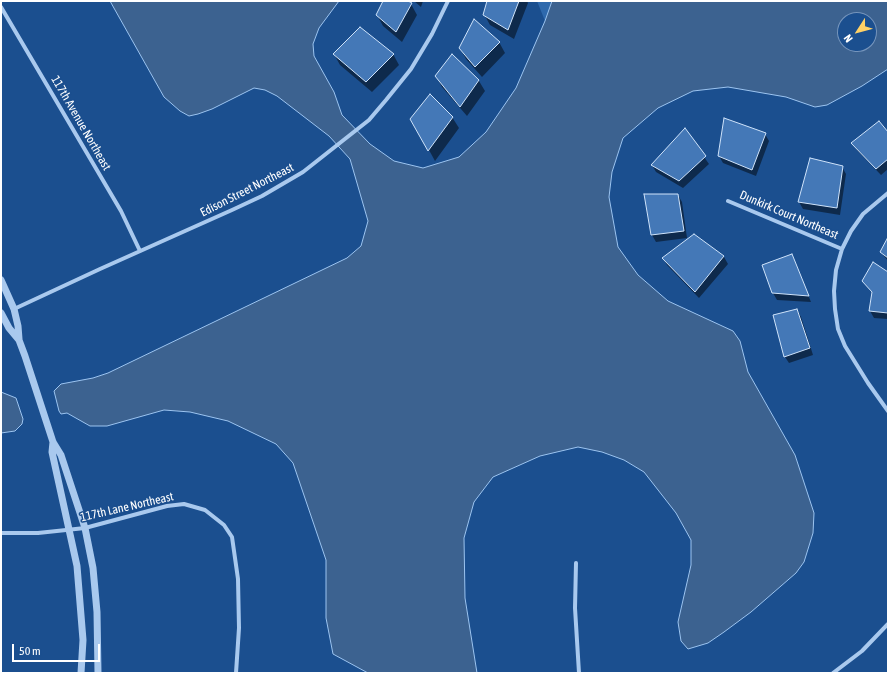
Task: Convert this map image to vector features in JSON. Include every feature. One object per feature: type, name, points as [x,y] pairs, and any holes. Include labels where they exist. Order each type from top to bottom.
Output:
[{"type":"street","name":"Edison Street Northeast","points":[[14,309],[140,250],[262,196],[303,172],[369,120],[411,69],[432,34],[448,1]]},
{"type":"street","name":"117th Avenue Northeast","points":[[1,7],[72,126],[136,238],[140,250]]},
{"type":"street","points":[[888,193],[863,214],[842,249],[836,270],[834,290],[838,328],[845,346],[888,411]]},
{"type":"street","name":"Dunkirk Court Northeast","points":[[728,201],[842,249]]},
{"type":"street","points":[[1,280],[14,309],[18,326],[19,340],[53,439],[61,455],[85,528],[93,568],[98,612],[98,673]]},
{"type":"street","points":[[1,313],[8,328],[19,340]]},
{"type":"street","points":[[53,439],[52,452],[77,566],[83,640],[81,673]]},
{"type":"street","name":"117th Lane Northeast","points":[[1,533],[38,533],[68,528],[85,528],[142,511],[184,504],[205,510],[224,525],[232,537],[238,579],[236,673]]},
{"type":"street","points":[[576,563],[575,608],[579,673]]},
{"type":"street","points":[[833,673],[862,651],[888,624]]},
{"type":"shaded area","points":[[110,1],[339,1],[319,28],[313,44],[314,56],[334,92],[342,115],[370,144],[394,161],[423,168],[459,157],[486,132],[516,88],[552,1],[888,1],[888,69],[862,86],[827,105],[815,107],[786,97],[728,87],[693,91],[658,108],[623,138],[612,172],[609,197],[618,247],[638,275],[668,301],[733,331],[740,341],[748,372],[795,455],[814,513],[813,533],[804,562],[796,573],[751,612],[724,632],[708,643],[688,649],[681,641],[678,622],[691,565],[691,540],[676,513],[644,472],[624,460],[602,452],[578,447],[540,456],[493,477],[474,502],[464,538],[465,598],[477,673],[368,673],[333,654],[326,618],[326,560],[293,463],[276,444],[228,421],[190,412],[164,410],[107,426],[90,426],[67,413],[61,414],[59,411],[54,391],[61,384],[93,378],[108,373],[347,258],[361,246],[368,221],[350,159],[329,136],[277,96],[265,90],[254,88],[212,109],[198,114],[189,116],[180,111],[164,97]]},
{"type":"shaded area","points":[[537,1],[552,1],[545,21]]},
{"type":"shaded area","points":[[1,392],[16,398],[23,419],[22,424],[15,431],[1,433]]},
{"type":"building","points":[[383,1],[408,1],[412,3],[396,32],[376,15]]},
{"type":"building","points":[[487,1],[519,1],[508,30],[483,15]]},
{"type":"building","points":[[474,19],[500,42],[475,67],[459,48]]},
{"type":"building","points":[[360,27],[394,54],[366,82],[333,54]]},
{"type":"building","points":[[452,54],[479,80],[460,107],[435,76]]},
{"type":"building","points":[[430,94],[453,117],[428,151],[410,119]]},
{"type":"building","points":[[724,118],[766,133],[752,170],[718,156]]},
{"type":"building","points":[[879,121],[888,132],[888,159],[876,169],[851,143]]},
{"type":"building","points":[[685,128],[706,156],[679,181],[651,165]]},
{"type":"building","points":[[810,158],[843,166],[837,208],[798,202]]},
{"type":"building","points":[[644,194],[678,194],[684,231],[651,235]]},
{"type":"building","points":[[694,234],[724,256],[695,292],[662,258]]},
{"type":"building","points":[[888,237],[888,258],[880,252]]},
{"type":"building","points":[[792,254],[809,296],[772,293],[762,265]]},
{"type":"building","points":[[873,262],[888,272],[888,313],[869,311],[872,292],[862,281]]},
{"type":"building","points":[[797,309],[810,348],[784,357],[773,315]]}]
